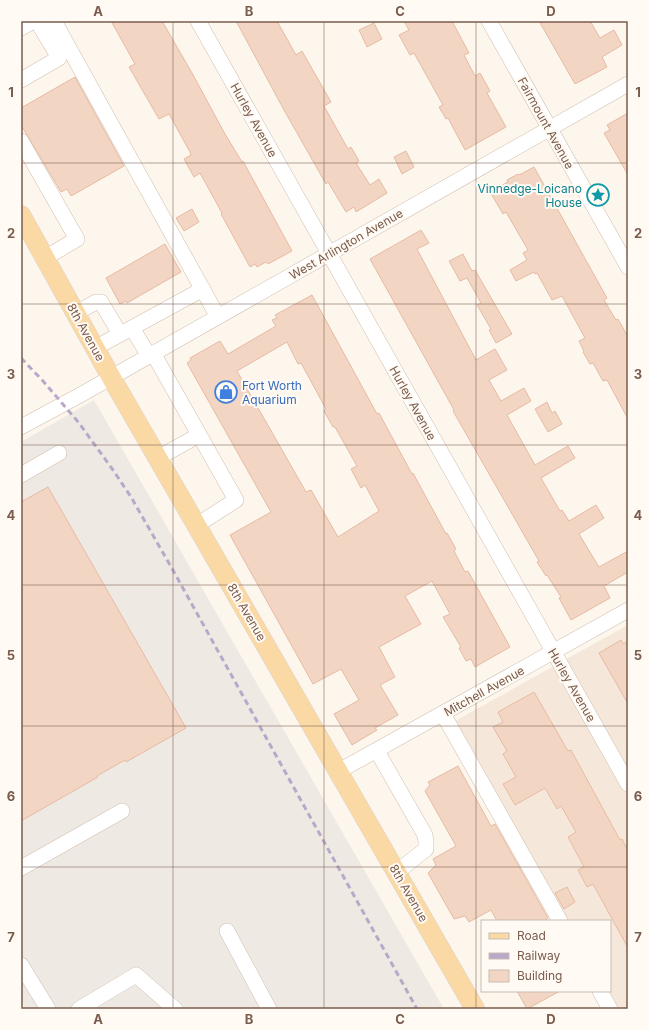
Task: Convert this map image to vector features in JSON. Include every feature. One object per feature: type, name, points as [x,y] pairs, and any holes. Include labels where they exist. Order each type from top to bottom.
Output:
[{"type":"main road","name":"8th Avenue","points":[[21,215],[111,377],[340,771],[475,1009]]},
{"type":"street","points":[[21,28],[34,21]]},
{"type":"street","points":[[21,80],[59,58],[38,21]]},
{"type":"street","points":[[54,21],[218,317]]},
{"type":"street","name":"Hurley Avenue","points":[[198,21],[628,784]]},
{"type":"street","name":"Fairmount Avenue","points":[[489,21],[628,267]]},
{"type":"street","name":"West Arlington Avenue","points":[[21,426],[64,404],[151,355],[628,84]]},
{"type":"street","points":[[21,141],[77,239],[45,258]]},
{"type":"street","points":[[95,348],[203,290]]},
{"type":"street","points":[[76,313],[96,302],[101,302],[126,331],[151,355],[199,435],[236,500],[197,525]]},
{"type":"street","points":[[158,458],[199,435]]},
{"type":"street","points":[[21,475],[59,453]]},
{"type":"street","name":"Mitchell Avenue","points":[[340,771],[628,610]]},
{"type":"street","points":[[443,714],[559,920]]},
{"type":"street","points":[[377,751],[425,835],[426,848],[397,872]]},
{"type":"street","points":[[21,868],[122,811]]},
{"type":"street","points":[[227,931],[269,1009]]},
{"type":"street","points":[[21,965],[48,1009]]},
{"type":"street","points":[[79,1009],[136,976],[175,1009]]},
{"type":"street","points":[[601,992],[610,1009]]},
{"type":"shaded area","points":[[94,400],[444,1009],[26,1009],[21,1000],[21,442]]},
{"type":"shaded area","points":[[628,625],[628,1009],[616,1009],[607,992],[611,992],[611,920],[566,920],[455,721]]},
{"type":"building","points":[[111,21],[162,21],[225,134],[242,162],[243,161],[292,251],[268,264],[266,262],[257,267],[255,264],[250,267],[200,173],[194,177],[184,159],[191,155],[190,152],[169,114],[159,119],[129,67],[135,64]]},
{"type":"building","points":[[236,21],[277,21],[296,55],[302,51],[331,102],[324,106],[348,149],[351,147],[359,161],[356,163],[370,185],[379,179],[387,193],[356,212],[354,207],[346,212],[328,182],[326,184]]},
{"type":"building","points":[[404,21],[452,21],[469,53],[464,55],[475,76],[480,73],[490,91],[487,93],[506,127],[465,150],[448,118],[446,119],[439,107],[443,105],[414,53],[410,55],[399,35],[409,30]]},
{"type":"building","points":[[539,21],[590,21],[600,38],[614,30],[622,45],[602,57],[607,67],[575,84]]},
{"type":"building","points":[[374,23],[382,39],[367,47],[359,30]]},
{"type":"building","points":[[75,77],[124,166],[71,196],[67,189],[61,192],[21,125],[21,108]]},
{"type":"building","points":[[628,113],[628,175],[604,133],[610,130],[607,125]]},
{"type":"building","points":[[406,151],[414,167],[402,174],[394,157]]},
{"type":"building","points":[[534,167],[607,298],[604,300],[616,320],[618,319],[628,337],[628,419],[607,380],[603,381],[593,363],[590,364],[583,352],[584,351],[579,341],[585,338],[562,296],[552,300],[537,273],[535,274],[534,272],[516,281],[510,270],[527,260],[523,253],[528,250],[506,212],[503,214],[490,192],[508,182],[507,180]]},
{"type":"building","points":[[192,209],[199,222],[184,231],[176,218]]},
{"type":"building","points":[[421,230],[429,243],[417,249],[476,360],[495,349],[507,370],[489,380],[501,401],[524,388],[531,401],[507,415],[535,465],[568,446],[575,458],[541,478],[560,511],[562,510],[569,521],[596,505],[604,518],[579,534],[599,567],[628,551],[628,572],[604,586],[610,598],[571,620],[559,598],[561,597],[537,562],[539,561],[453,411],[454,410],[370,259]]},
{"type":"building","points":[[165,244],[181,272],[127,303],[126,301],[120,304],[106,278]]},
{"type":"building","points":[[463,254],[472,271],[475,270],[512,334],[496,343],[489,330],[491,329],[477,305],[481,303],[467,278],[460,281],[449,261]]},
{"type":"building","points":[[312,295],[377,414],[379,413],[412,474],[413,473],[446,534],[447,533],[456,549],[454,551],[465,572],[468,571],[510,647],[475,667],[471,659],[466,661],[459,648],[461,647],[443,617],[450,614],[432,581],[405,596],[421,624],[379,647],[395,677],[380,685],[398,715],[375,728],[377,730],[352,745],[334,714],[359,700],[341,669],[313,684],[230,535],[271,512],[187,363],[191,360],[190,358],[220,341],[228,354],[276,326],[272,320],[277,318],[275,315]],"holes":[[[287,342],[298,364],[301,363],[326,409],[324,411],[333,427],[335,427],[357,466],[351,469],[361,488],[365,485],[379,511],[338,537],[311,490],[306,492],[237,371]]]},
{"type":"building","points":[[547,402],[552,413],[555,411],[562,424],[548,432],[535,409]]},
{"type":"building","points":[[48,487],[186,728],[126,762],[125,760],[21,821],[21,502]]},
{"type":"building","points":[[621,640],[623,644],[628,641],[628,704],[599,653]]},
{"type":"building","points":[[534,692],[568,751],[571,750],[620,840],[622,839],[628,851],[628,948],[593,884],[587,887],[578,870],[584,867],[568,837],[576,832],[561,806],[557,809],[545,788],[515,805],[503,784],[516,777],[503,754],[507,751],[493,727],[503,722],[498,712]]},
{"type":"building","points":[[458,766],[491,826],[495,824],[548,918],[545,920],[496,920],[491,910],[469,922],[465,916],[454,919],[428,873],[436,865],[433,859],[456,846],[425,791],[430,785],[428,782]]},
{"type":"building","points":[[567,887],[575,902],[564,909],[555,893]]},
{"type":"building","points":[[518,992],[558,992],[527,1009]]},
{"type":"railway","points":[[21,358],[79,423],[131,497],[417,1009]]},
{"type":"place","name":"Vinnedge-Loicano House","points":[[598,195]]},
{"type":"place","name":"Fort Worth Aquarium","points":[[226,392]]}]
